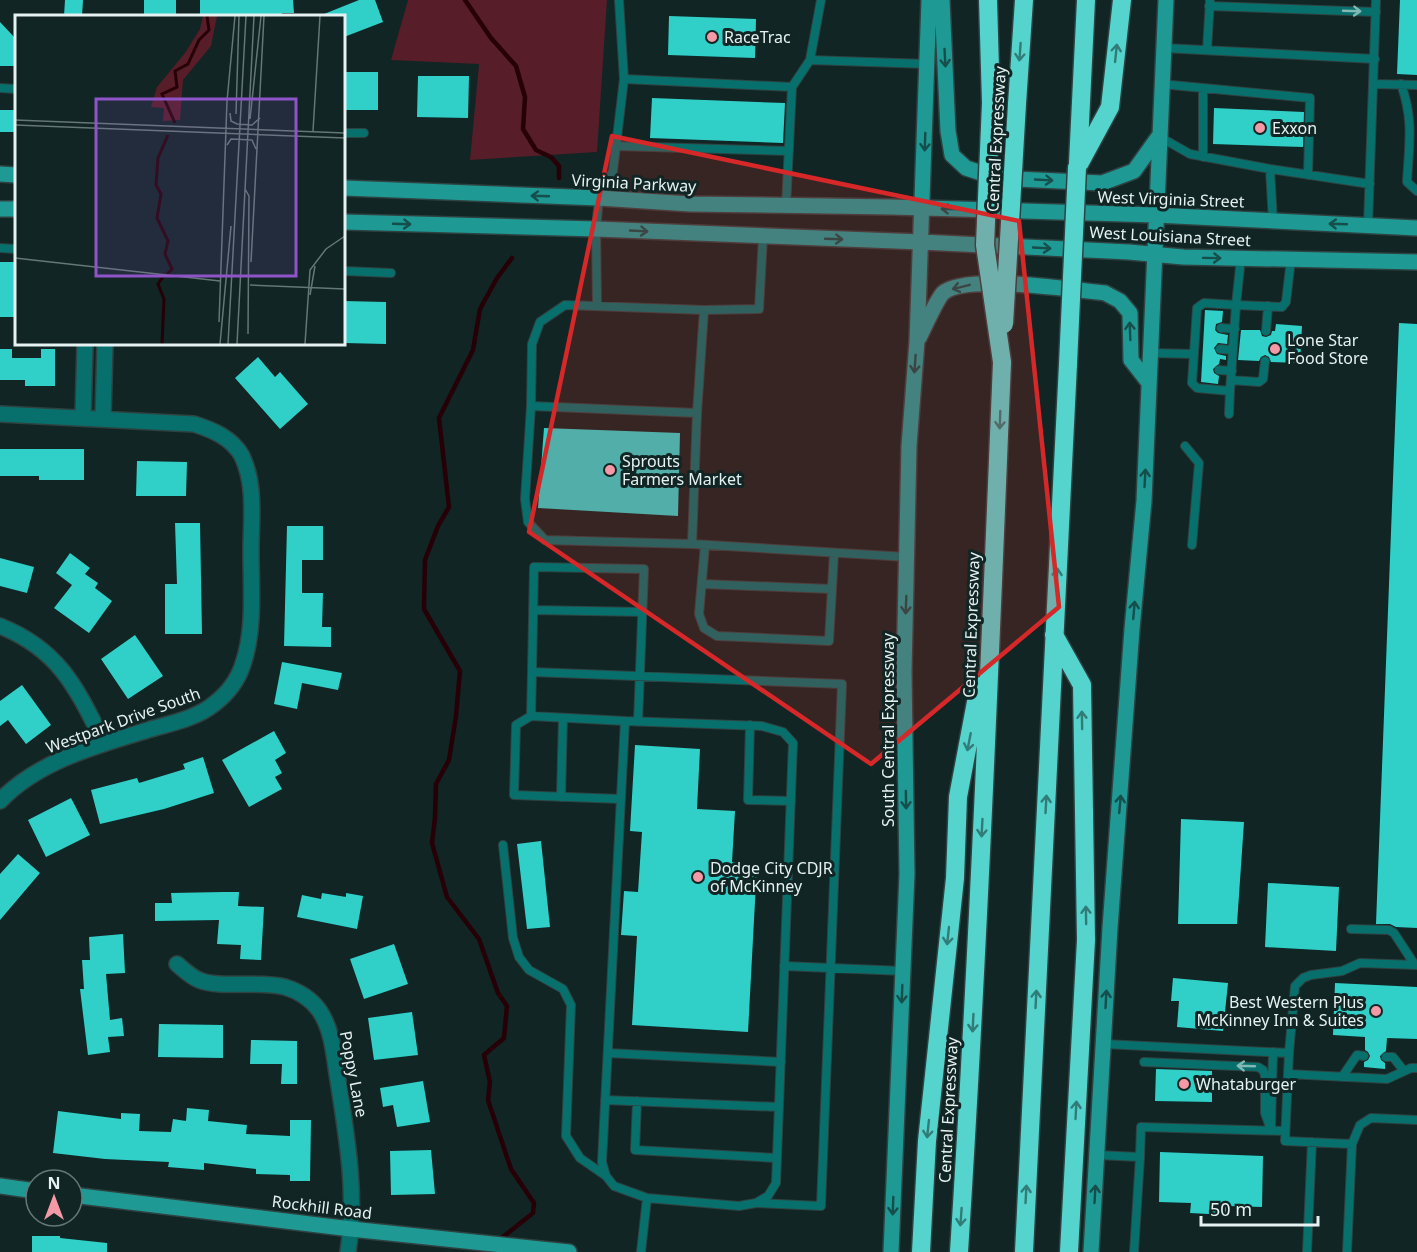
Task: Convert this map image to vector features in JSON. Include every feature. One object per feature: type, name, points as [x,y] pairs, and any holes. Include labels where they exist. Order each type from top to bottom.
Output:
[{"type":"highway","points":[[988,0],[991,103],[985,245],[1002,362]]},
{"type":"highway","name":"Central Expressway","points":[[959,1252],[969,1095],[1002,362],[1024,0]]},
{"type":"highway","points":[[1024,1252],[1086,0]]},
{"type":"highway","points":[[1077,168],[1110,107],[1122,0]]},
{"type":"highway","points":[[921,1252],[927,1141],[955,878],[958,797],[991,622]]},
{"type":"highway","points":[[1054,635],[1082,685],[1086,940],[1069,1252]]},
{"type":"main road","name":"South Central Expressway","points":[[891,1252],[907,874],[904,672],[909,446],[917,341],[923,208],[929,0]]},
{"type":"main road","points":[[942,0],[948,131],[952,155],[966,168],[997,177],[1102,183],[1134,171],[1159,136]]},
{"type":"main road","points":[[1091,1252],[1110,928],[1132,629],[1144,501],[1153,254],[1166,0]]},
{"type":"main road","points":[[0,174],[15,175]]},
{"type":"main road","name":"Virginia Parkway","points":[[345,188],[690,204],[923,208]]},
{"type":"main road","points":[[0,208],[15,209]]},
{"type":"main road","name":"West Virginia Street","points":[[923,208],[1155,215],[1417,228]]},
{"type":"main road","points":[[345,222],[921,242]]},
{"type":"main road","name":"West Louisiana Street","points":[[921,242],[1182,257],[1417,262]]},
{"type":"main road","points":[[917,341],[943,293],[957,286],[981,283],[1105,293],[1120,301],[1130,313],[1131,360],[1149,383]]},
{"type":"main road","points":[[0,1186],[24,1189]]},
{"type":"main road","name":"Rockhill Road","points":[[84,1196],[351,1229],[569,1252]]},
{"type":"street","points":[[83,418],[85,345]]},
{"type":"street","points":[[104,418],[105,345]]},
{"type":"street","name":"Westpark Drive South","points":[[0,414],[171,421],[214,430],[229,440],[240,454],[247,468],[252,494],[249,630],[244,663],[236,680],[225,694],[213,706],[178,721],[104,743],[62,759],[19,784],[0,801]]},
{"type":"street","points":[[0,626],[37,645],[62,669],[83,701],[104,743]]},
{"type":"street","name":"Poppy Lane","points":[[177,964],[192,976],[206,982],[269,984],[286,988],[306,997],[324,1018],[332,1044],[348,1141],[352,1180],[348,1252]]},
{"type":"lane","points":[[597,305],[598,198],[613,171],[624,80],[619,0]]},
{"type":"lane","points":[[786,207],[792,87],[810,60],[821,0]]},
{"type":"lane","points":[[1368,225],[1376,0]]},
{"type":"lane","points":[[1207,50],[1210,3],[1376,12]]},
{"type":"lane","points":[[1163,48],[1375,59]]},
{"type":"lane","points":[[810,60],[927,64]]},
{"type":"lane","points":[[624,80],[792,87]]},
{"type":"lane","points":[[1161,84],[1310,98],[1308,175]]},
{"type":"lane","points":[[1374,84],[1417,85]]},
{"type":"lane","points":[[1401,84],[1410,119],[1407,182],[1417,191]]},
{"type":"lane","points":[[0,88],[15,89]]},
{"type":"lane","points":[[1203,88],[1203,157]]},
{"type":"lane","points":[[345,133],[364,133]]},
{"type":"lane","points":[[1159,136],[1190,154],[1203,157],[1269,170],[1370,184]]},
{"type":"lane","points":[[616,146],[789,151]]},
{"type":"lane","points":[[1269,170],[1273,221]]},
{"type":"lane","points":[[762,237],[759,309],[704,310],[565,304],[540,322],[532,344],[525,499],[528,522],[545,540],[692,544],[907,557]]},
{"type":"lane","points":[[0,248],[15,249]]},
{"type":"lane","points":[[1229,414],[1241,258]]},
{"type":"lane","points":[[1230,391],[1197,388],[1192,383],[1197,369],[1200,327],[1197,308],[1204,303],[1282,307],[1286,302],[1291,259]]},
{"type":"lane","points":[[345,271],[391,273]]},
{"type":"lane","points":[[1266,331],[1268,306]]},
{"type":"lane","points":[[692,544],[704,310]]},
{"type":"lane","points":[[1221,328],[1234,329]]},
{"type":"lane","points":[[1220,349],[1233,350]]},
{"type":"lane","points":[[1150,353],[1197,350]]},
{"type":"lane","points":[[1231,380],[1259,382],[1263,379],[1265,362]]},
{"type":"lane","points":[[1219,370],[1232,371]]},
{"type":"lane","points":[[531,406],[697,413]]},
{"type":"lane","points":[[1185,446],[1199,463],[1192,545]]},
{"type":"lane","points":[[705,545],[699,614],[704,628],[717,636],[829,641],[834,553]]},
{"type":"lane","points":[[531,716],[534,567],[644,569],[638,722]]},
{"type":"lane","points":[[702,584],[832,589]]},
{"type":"lane","points":[[533,610],[642,612]]},
{"type":"lane","points":[[503,846],[513,938],[519,957],[529,970],[564,989],[571,1005],[566,1136],[580,1158],[606,1176],[614,1186],[647,1198],[739,1206],[756,1203],[821,1206],[842,684],[532,672]]},
{"type":"lane","points":[[621,799],[514,795],[516,725],[531,716],[750,725],[783,732],[793,743],[776,1183],[768,1196],[756,1203]]},
{"type":"lane","points":[[561,797],[563,718]]},
{"type":"lane","points":[[606,1176],[602,1162],[625,721]]},
{"type":"lane","points":[[750,725],[748,800],[791,801]]},
{"type":"lane","points":[[1351,929],[1389,930],[1394,933],[1416,965]]},
{"type":"lane","points":[[1352,1144],[1285,1141],[1295,986],[1303,978],[1317,972],[1341,972],[1360,963],[1416,965]]},
{"type":"lane","points":[[784,966],[903,972]]},
{"type":"lane","points":[[1104,1044],[1289,1053]]},
{"type":"lane","points":[[1271,1130],[1274,1052]]},
{"type":"lane","points":[[608,1053],[781,1062]]},
{"type":"lane","points":[[1342,1077],[1357,1055],[1364,1056]]},
{"type":"lane","points":[[1386,1057],[1393,1057],[1404,1071]]},
{"type":"lane","points":[[1144,1062],[1258,1067],[1265,1075],[1264,1113],[1271,1130]]},
{"type":"lane","points":[[1288,1074],[1387,1079],[1411,1068],[1417,1068]]},
{"type":"lane","points":[[606,1100],[779,1107]]},
{"type":"lane","points":[[637,1101],[635,1150],[777,1158]]},
{"type":"lane","points":[[1347,1252],[1352,1144],[1360,1125],[1371,1118],[1417,1120]]},
{"type":"lane","points":[[1134,1252],[1141,1128],[1285,1131]]},
{"type":"lane","points":[[1307,1252],[1312,1142]]},
{"type":"lane","points":[[1097,1155],[1140,1157]]},
{"type":"lane","points":[[641,1252],[647,1198]]},
{"type":"highlighted area","points":[[612,136],[1019,221],[1059,607],[871,764],[529,532]]},
{"type":"shaded area","points":[[408,0],[607,0],[597,152],[470,160],[479,64],[391,60]]},
{"type":"building","points":[[65,0],[83,0],[82,15],[64,15]]},
{"type":"building","points":[[144,0],[176,0],[176,15],[144,15]]},
{"type":"building","points":[[200,0],[293,0],[294,13],[282,13],[282,15],[200,15]]},
{"type":"building","points":[[359,0],[375,0],[383,22],[345,37],[345,15],[322,15]]},
{"type":"building","points":[[1400,0],[1417,0],[1417,75],[1397,74]]},
{"type":"building","name":"RaceTrac","points":[[669,16],[756,19],[755,58],[668,55]]},
{"type":"building","points":[[0,22],[15,38],[15,66],[0,66]]},
{"type":"building","points":[[345,72],[378,72],[378,110],[345,110]]},
{"type":"building","points":[[418,76],[469,76],[468,118],[417,117]]},
{"type":"building","points":[[652,98],[785,103],[783,143],[650,138]]},
{"type":"building","name":"Exxon","points":[[1214,108],[1304,112],[1303,147],[1213,144]]},
{"type":"building","points":[[0,110],[15,110],[15,132],[0,132]]},
{"type":"building","points":[[0,262],[15,262],[15,317],[0,317]]},
{"type":"building","points":[[345,301],[386,302],[386,344],[345,343]]},
{"type":"building","points":[[1205,310],[1223,311],[1222,322],[1216,324],[1215,330],[1228,335],[1227,344],[1218,343],[1214,348],[1217,354],[1226,356],[1226,360],[1220,359],[1219,364],[1213,369],[1214,373],[1219,376],[1218,384],[1201,382]]},
{"type":"building","points":[[1399,323],[1417,324],[1417,928],[1376,924]]},
{"type":"building","points":[[1276,324],[1302,326],[1300,363],[1271,362],[1265,355],[1259,361],[1238,360],[1241,330],[1260,330],[1262,336],[1266,337],[1275,331]]},
{"type":"building","points":[[0,349],[12,349],[12,358],[41,358],[41,349],[55,349],[55,386],[25,386],[25,380],[0,380]]},
{"type":"building","points":[[258,357],[275,377],[280,372],[308,404],[280,429],[235,378]]},
{"type":"building","name":"Sprouts Farmers Market","points":[[544,428],[680,433],[678,516],[538,508]]},
{"type":"building","points":[[0,449],[84,449],[84,480],[39,480],[39,476],[0,476]]},
{"type":"building","points":[[137,461],[187,462],[186,496],[136,496]]},
{"type":"building","points":[[175,523],[200,523],[202,634],[165,634],[165,584],[177,584]]},
{"type":"building","points":[[287,526],[323,526],[323,560],[302,560],[302,593],[323,593],[322,627],[331,627],[331,647],[284,646]]},
{"type":"building","points":[[70,553],[90,568],[85,574],[98,583],[95,588],[112,601],[89,633],[54,608],[72,585],[56,573]]},
{"type":"building","points":[[0,558],[34,567],[27,593],[0,586]]},
{"type":"building","points":[[135,635],[163,676],[128,699],[101,659]]},
{"type":"building","points":[[282,662],[342,673],[338,690],[302,683],[297,709],[274,704]]},
{"type":"building","points":[[22,685],[51,725],[26,744],[8,720],[0,726],[0,701]]},
{"type":"building","points":[[274,731],[286,753],[275,760],[282,773],[275,777],[282,789],[249,807],[222,760]]},
{"type":"building","name":"Dodge City CDJR of McKinney","points":[[635,745],[700,749],[697,809],[735,811],[732,862],[757,864],[748,1032],[632,1025],[637,936],[621,935],[624,891],[638,892],[642,832],[630,831]]},
{"type":"building","points":[[203,757],[214,793],[164,809],[100,824],[91,790],[137,778],[139,783],[185,769],[183,764]]},
{"type":"building","points":[[71,798],[90,835],[46,857],[28,820]]},
{"type":"building","points":[[1181,819],[1244,822],[1237,924],[1178,924]]},
{"type":"building","points":[[541,841],[550,927],[527,929],[517,844]]},
{"type":"building","points":[[18,854],[40,873],[0,920],[0,874]]},
{"type":"building","points":[[1268,883],[1339,887],[1336,951],[1265,947]]},
{"type":"building","points":[[239,892],[238,906],[264,907],[261,960],[240,959],[241,945],[217,944],[219,920],[155,921],[155,903],[172,903],[171,893]]},
{"type":"building","points":[[322,893],[346,897],[346,893],[363,896],[357,929],[297,917],[302,895],[321,899]]},
{"type":"building","points":[[123,934],[125,973],[106,974],[110,1020],[122,1018],[124,1036],[108,1037],[110,1052],[88,1055],[80,989],[84,989],[82,960],[90,960],[89,937]]},
{"type":"building","points":[[394,944],[408,984],[364,999],[350,959]]},
{"type":"building","points":[[1173,978],[1228,983],[1223,1031],[1177,1027],[1179,1001],[1171,1001]]},
{"type":"building","name":"Best Western Plus McKinney Inn & Suites","points":[[1335,983],[1417,987],[1417,1039],[1387,1038],[1386,1051],[1380,1056],[1385,1063],[1385,1069],[1364,1067],[1364,1062],[1370,1056],[1365,1050],[1365,1037],[1333,1035]]},
{"type":"building","points":[[412,1012],[418,1055],[374,1060],[368,1018]]},
{"type":"building","points":[[159,1024],[223,1025],[223,1058],[158,1057]]},
{"type":"building","points":[[251,1040],[297,1041],[297,1084],[281,1084],[282,1064],[250,1064]]},
{"type":"building","name":"Whataburger","points":[[1156,1069],[1212,1071],[1212,1102],[1155,1101]]},
{"type":"building","points":[[423,1081],[430,1122],[397,1127],[393,1105],[383,1107],[380,1088]]},
{"type":"building","points":[[187,1108],[209,1110],[208,1121],[247,1125],[246,1134],[290,1136],[290,1120],[311,1120],[310,1181],[290,1181],[290,1175],[256,1174],[256,1169],[204,1163],[204,1170],[168,1167],[169,1162],[105,1159],[53,1153],[58,1111],[121,1119],[121,1113],[140,1114],[139,1131],[171,1132],[173,1119],[186,1121]]},
{"type":"building","points":[[431,1150],[435,1194],[391,1195],[390,1151]]},
{"type":"building","points":[[1160,1152],[1263,1156],[1262,1207],[1228,1206],[1227,1215],[1190,1213],[1191,1203],[1159,1202]]},
{"type":"building","points":[[32,1236],[60,1236],[60,1238],[107,1243],[107,1252],[32,1252]]},
{"type":"waterway","points":[[465,0],[491,38],[516,66],[525,97],[523,129],[536,150],[551,157],[559,166],[559,178]]},
{"type":"waterway","points":[[499,1240],[533,1213],[534,1203],[511,1169],[488,1100],[490,1082],[484,1055],[504,1038],[507,1006],[498,993],[479,939],[447,897],[432,843],[436,784],[449,760],[460,671],[424,609],[425,560],[438,526],[449,507],[439,418],[473,350],[480,309],[497,278],[512,258]]},
{"type":"place","name":"RaceTrac","points":[[712,37]]},
{"type":"place","name":"Exxon","points":[[1260,128]]},
{"type":"place","name":"Lone Star Food Store","points":[[1275,349]]},
{"type":"place","name":"Sprouts Farmers Market","points":[[610,470]]},
{"type":"place","name":"Dodge City CDJR of McKinney","points":[[698,877]]},
{"type":"place","name":"Best Western Plus McKinney Inn & Suites","points":[[1376,1011]]},
{"type":"place","name":"Whataburger","points":[[1184,1084]]}]
